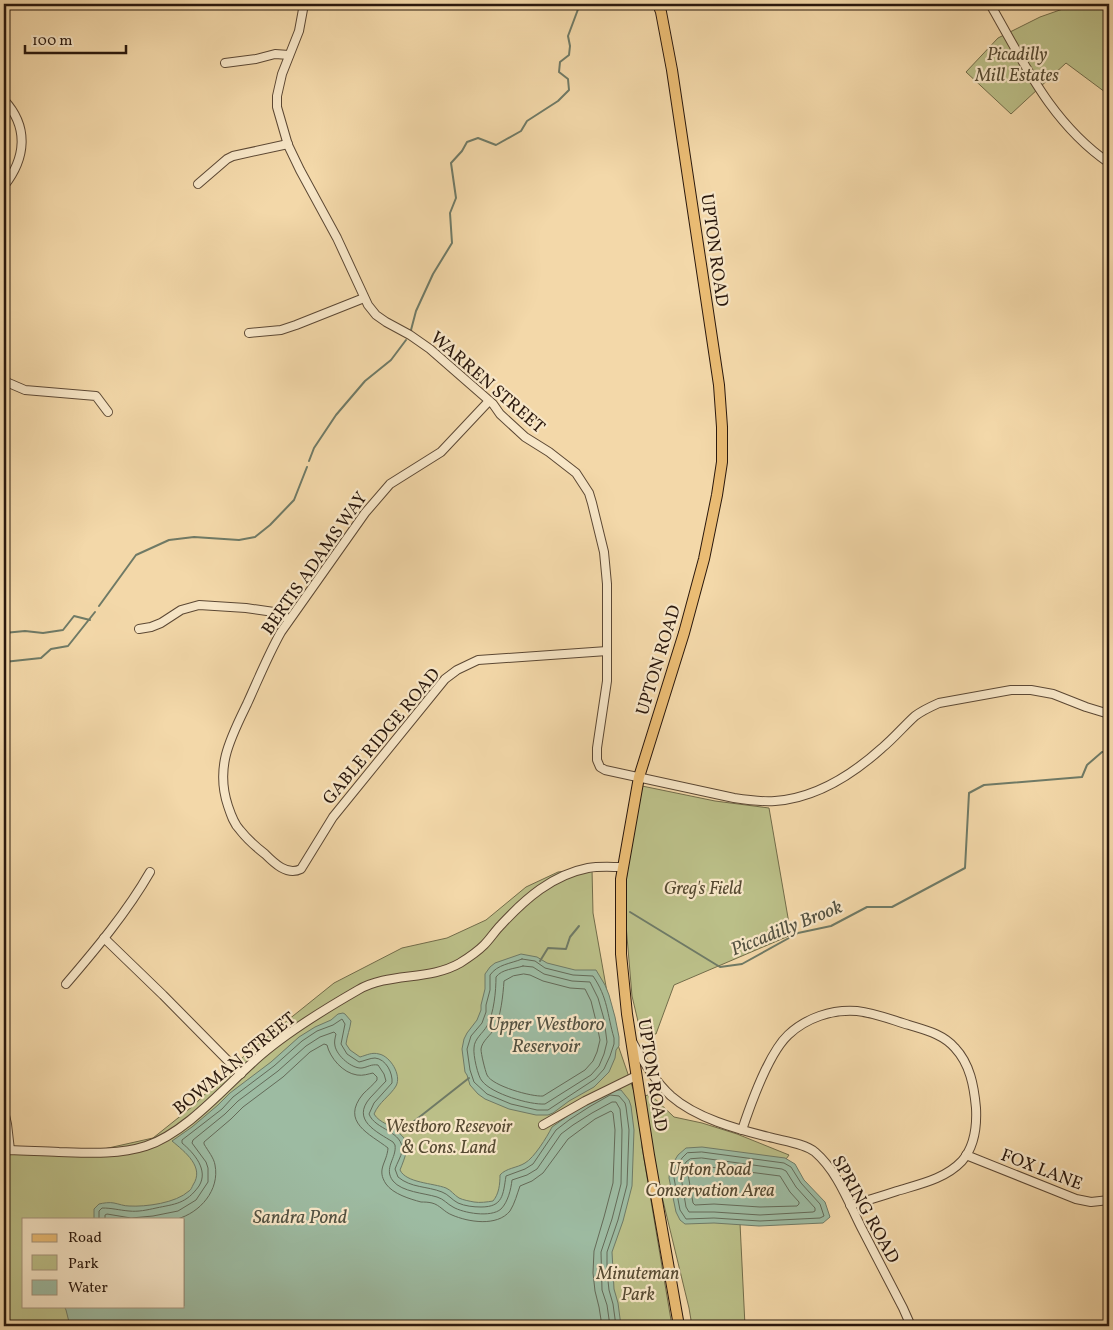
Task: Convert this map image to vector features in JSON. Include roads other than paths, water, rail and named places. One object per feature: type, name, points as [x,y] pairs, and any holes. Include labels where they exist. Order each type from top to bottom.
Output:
[{"type":"main road","name":"UPTON ROAD","points":[[658,4],[672,70],[719,385],[722,427],[722,462],[704,559],[684,633],[639,777],[621,879],[620,946],[624,992],[636,1076],[680,1326]]},
{"type":"street","name":"WARREN STREET","points":[[304,4],[299,31],[276,96],[277,107],[288,144],[337,238],[368,306],[386,322],[430,349],[489,401],[525,437],[549,452],[576,473],[589,493],[606,567],[608,601],[607,681],[597,748],[597,760],[600,767],[605,770],[734,798],[774,802],[805,796],[833,784],[863,764],[916,716],[938,703],[1011,690],[1031,690],[1052,694],[1086,708],[1109,714]]},
{"type":"street","points":[[990,4],[1052,108],[1079,139],[1109,163]]},
{"type":"street","points":[[224,63],[256,60],[275,54],[289,55]]},
{"type":"street","points":[[4,100],[18,120],[22,132],[19,162],[4,186]]},
{"type":"street","points":[[198,184],[233,156],[288,144]]},
{"type":"street","points":[[250,332],[267,332],[289,328],[364,298]]},
{"type":"street","points":[[4,381],[25,390],[96,396],[108,412]]},
{"type":"street","name":"BERTIS ADAMS WAY","points":[[294,871],[285,870],[275,863],[239,830],[231,815],[223,783],[225,755],[230,738],[272,647],[289,619],[365,513],[390,484],[440,452],[489,401]]},
{"type":"street","points":[[139,629],[151,627],[181,610],[199,605],[274,612],[289,619]]},
{"type":"street","name":"GABLE RIDGE ROAD","points":[[294,871],[301,869],[333,818],[445,679],[457,670],[478,660],[607,651]]},
{"type":"street","name":"BOWMAN STREET","points":[[7,1150],[106,1153],[147,1145],[167,1135],[194,1117],[261,1055],[282,1039],[360,989],[389,980],[447,969],[459,964],[484,945],[515,911],[549,882],[588,868],[622,867]]},
{"type":"street","points":[[66,984],[138,893],[150,872]]},
{"type":"street","points":[[104,938],[241,1074]]},
{"type":"street","points":[[742,1130],[770,1060],[778,1047],[799,1026],[812,1019],[842,1011],[857,1011],[872,1014],[944,1038],[964,1060],[970,1074],[976,1119],[975,1134],[970,1149],[962,1161],[950,1171],[937,1178],[850,1205]]},
{"type":"street","name":"SPRING ROAD","points":[[630,1036],[652,1074],[672,1097],[698,1114],[742,1130],[813,1150],[824,1161],[833,1173],[850,1205],[911,1326]]},
{"type":"street","points":[[543,1125],[585,1101],[636,1076]]},
{"type":"street","points":[[4,1111],[8,1124],[7,1150]]},
{"type":"street","name":"FOX LANE","points":[[966,1155],[1076,1199],[1090,1202],[1106,1202],[1109,1200]]},
{"type":"water","name":"Upper Westboro Reservoir","points":[[521,954],[537,957],[547,963],[575,970],[596,970],[609,995],[619,1037],[619,1046],[609,1072],[594,1087],[548,1115],[536,1115],[509,1109],[485,1099],[470,1085],[465,1072],[462,1049],[464,1039],[477,1020],[481,1010],[485,989],[485,974],[495,963]]},
{"type":"water","name":"Sandra Pond","points":[[338,1014],[345,1014],[351,1021],[346,1044],[350,1050],[360,1057],[374,1053],[383,1055],[391,1062],[396,1072],[396,1086],[374,1114],[379,1120],[400,1134],[406,1142],[406,1154],[400,1170],[408,1178],[441,1186],[464,1200],[474,1202],[493,1201],[499,1189],[500,1175],[529,1160],[540,1147],[552,1127],[586,1103],[610,1090],[621,1090],[631,1106],[634,1130],[632,1186],[623,1221],[612,1252],[614,1289],[621,1326],[199,1326],[187,1324],[160,1326],[70,1326],[65,1308],[185,1308],[185,1218],[94,1218],[94,1209],[99,1204],[107,1203],[127,1206],[152,1205],[177,1199],[190,1191],[196,1178],[195,1166],[188,1155],[172,1141],[192,1127],[230,1093],[271,1062],[299,1037],[331,1020]]},
{"type":"water","points":[[702,1147],[785,1158],[795,1164],[804,1180],[825,1202],[830,1217],[823,1223],[759,1226],[714,1223],[685,1224],[680,1220],[676,1212],[669,1178],[670,1168],[678,1155],[686,1148]]},
{"type":"waterway","points":[[411,330],[416,311],[433,274],[452,243],[450,213],[456,198],[451,163],[467,142],[478,138],[496,145],[521,131],[527,121],[558,101],[569,90],[568,79],[559,72],[560,62],[569,55],[568,36],[580,4]]},
{"type":"waterway","points":[[309,461],[314,448],[336,415],[365,381],[391,360],[406,340]]},
{"type":"waterway","points":[[99,606],[136,555],[169,540],[194,537],[239,540],[255,537],[270,525],[294,500],[307,467]]},
{"type":"waterway","points":[[4,662],[41,658],[51,649],[68,646],[95,612]]},
{"type":"waterway","points":[[4,633],[25,631],[43,633],[63,630],[74,616],[90,620]]},
{"type":"waterway","name":"Piccadilly Brook","points":[[630,912],[720,967],[742,964],[798,933],[831,926],[867,907],[892,907],[965,868],[969,793],[984,785],[1082,777],[1087,765],[1102,752],[1109,752]]},
{"type":"waterway","name":"Piccadilly Brook","points":[[540,961],[548,948],[566,949],[570,937],[579,926]]},
{"type":"waterway","name":"Piccadilly Brook","points":[[408,1126],[469,1078]]},
{"type":"park label","name":"Picadilly Mill Estates","points":[[1017,64]]},
{"type":"park label","name":"Greg's Field","points":[[703,888]]},
{"type":"park label","name":"Westboro Resevoir & Cons. Land","points":[[449,1136]]},
{"type":"park label","name":"Upton Road Conservation Area","points":[[710,1179]]},
{"type":"park label","name":"Minuteman Park","points":[[638,1283]]}]
